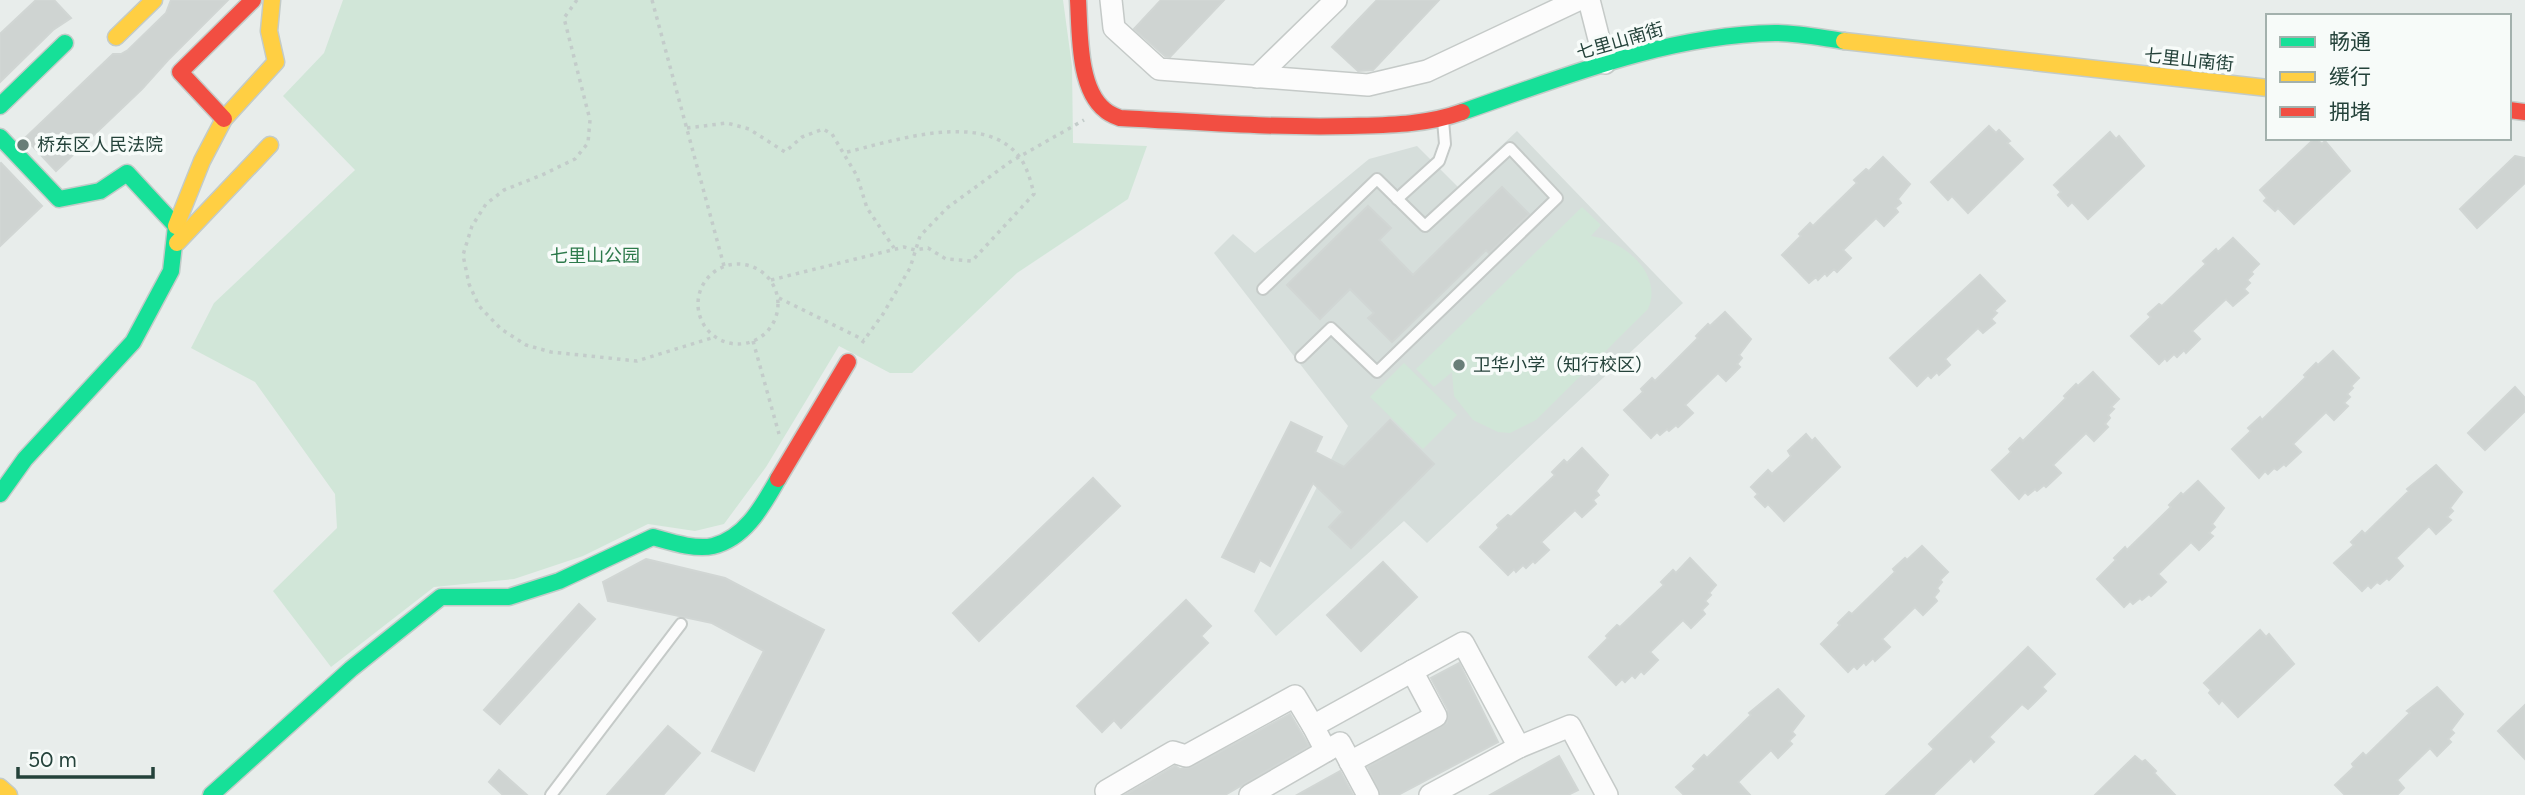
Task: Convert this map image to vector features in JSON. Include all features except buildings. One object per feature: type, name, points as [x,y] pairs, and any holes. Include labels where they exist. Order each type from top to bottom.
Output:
[{"type":"main road","points":[[116,37],[154,0]]},
{"type":"main road","points":[[224,119],[180,72],[253,0]]},
{"type":"main road","points":[[0,494],[25,459],[133,342],[171,271],[176,226],[202,161],[224,119],[276,62],[269,30],[272,0]]},
{"type":"main road","points":[[1078,0],[1087,83],[1100,104]]},
{"type":"main road","name":"七里山南街","points":[[1100,104],[1119,118],[1310,127],[1394,125],[1443,119],[1605,63],[1673,45],[1778,33],[2266,88]]},
{"type":"main road","points":[[0,106],[65,43]]},
{"type":"main road","points":[[0,137],[60,199],[100,191],[127,173],[176,226]]},
{"type":"main road","points":[[174,246],[270,145]]},
{"type":"main road","points":[[211,795],[351,670],[441,597],[509,597],[559,580],[653,537],[683,545],[713,546],[740,532],[758,513],[848,362]]},
{"type":"main road","points":[[0,787],[9,795]]},
{"type":"street","points":[[1111,0],[1114,28],[1159,69],[1368,85],[1427,71],[1578,0]]},
{"type":"street","points":[[1257,77],[1336,0]]},
{"type":"street","points":[[1589,0],[1605,63]]},
{"type":"street","points":[[1312,726],[1463,643],[1519,747]]},
{"type":"street","points":[[1350,762],[1436,716],[1412,671]]},
{"type":"street","points":[[1106,792],[1173,752],[1186,756],[1295,696],[1326,751]]},
{"type":"street","points":[[1434,794],[1519,747],[1570,726],[1607,795]]},
{"type":"street","points":[[1250,795],[1340,743],[1368,795]]},
{"type":"lane","points":[[1397,199],[1438,161],[1445,144],[1443,119]]},
{"type":"lane","points":[[1264,289],[1377,179],[1425,226],[1510,148],[1558,198],[1377,372],[1331,328],[1301,357]]},
{"type":"lane","points":[[551,795],[681,624]]},
{"type":"path","points":[[577,0],[564,19],[590,120],[588,143],[575,159],[504,190],[486,204],[472,226],[463,255],[469,284],[479,306],[501,329],[526,345],[551,352],[637,361],[715,337]]},
{"type":"path","points":[[652,0],[724,266]]},
{"type":"path","points":[[848,362],[883,314],[910,268],[920,236],[947,208],[1020,157],[1085,119],[1100,104]]},
{"type":"path","points":[[687,128],[727,123],[749,129],[785,152],[802,137],[823,129],[832,134],[857,176],[867,208],[894,248]]},
{"type":"path","points":[[771,280],[904,247],[915,250],[928,248],[946,259],[972,261],[1034,194],[1028,172],[1020,157],[1006,145],[981,134],[938,131],[843,153]]},
{"type":"path","points":[[742,263],[755,267],[771,280],[779,298],[773,325],[764,335],[753,341],[727,343],[715,337],[700,317],[700,291],[706,279],[724,266],[742,263]]},
{"type":"path","points":[[779,298],[864,340]]},
{"type":"path","points":[[753,341],[788,463]]},
{"type":"shaded area","name":"卫华小学（知行校区）","points":[[1517,131],[1683,303],[1427,543],[1404,521],[1276,636],[1254,611],[1348,426],[1214,253],[1233,234],[1255,253],[1369,159],[1417,146],[1458,187]]},
{"type":"green space","name":"七里山公园","points":[[343,0],[1063,0],[1072,66],[1073,143],[1147,146],[1128,199],[1017,273],[912,373],[890,373],[839,346],[766,467],[724,524],[695,531],[648,524],[583,556],[514,579],[434,587],[331,667],[273,591],[337,528],[335,494],[255,382],[191,348],[214,303],[355,170],[283,96],[324,53]]},
{"type":"green space","points":[[1582,207],[1601,225],[1591,236],[1627,251],[1645,271],[1650,283],[1648,309],[1536,420],[1510,433],[1498,432],[1473,420],[1454,396],[1452,372],[1434,387],[1416,369]]},
{"type":"green space","points":[[1404,363],[1457,415],[1423,449],[1370,397]]},
{"type":"traffic: fast","points":[[1462,112],[1616,60],[1694,41],[1775,33],[1844,41]]},
{"type":"traffic: fast","points":[[0,106],[65,43]]},
{"type":"traffic: fast","points":[[0,137],[59,199],[100,191],[127,173],[176,226],[171,271],[133,342],[25,459],[0,494]]},
{"type":"traffic: fast","points":[[211,795],[351,669],[441,597],[509,597],[559,581],[653,537],[691,546],[706,547],[725,542],[744,528],[760,510],[778,479]]},
{"type":"traffic: slow","points":[[116,37],[154,0]]},
{"type":"traffic: slow","points":[[176,226],[202,161],[224,119],[276,62],[269,31],[272,0]]},
{"type":"traffic: slow","points":[[1844,41],[2266,88]]},
{"type":"traffic: slow","points":[[177,243],[270,145]]},
{"type":"traffic: slow","points":[[0,787],[9,795]]},
{"type":"traffic: jam","points":[[224,119],[180,72],[253,0]]},
{"type":"traffic: jam","points":[[1078,0],[1085,74],[1096,101],[1110,114],[1120,118],[1351,126],[1421,122],[1462,112]]},
{"type":"traffic: jam","points":[[2511,110],[2525,112]]},
{"type":"traffic: jam","points":[[778,479],[848,362]]},
{"type":"place","name":"桥东区人民法院","points":[[23,145]]},
{"type":"place","name":"卫华小学（知行校区）","points":[[1459,365]]}]
